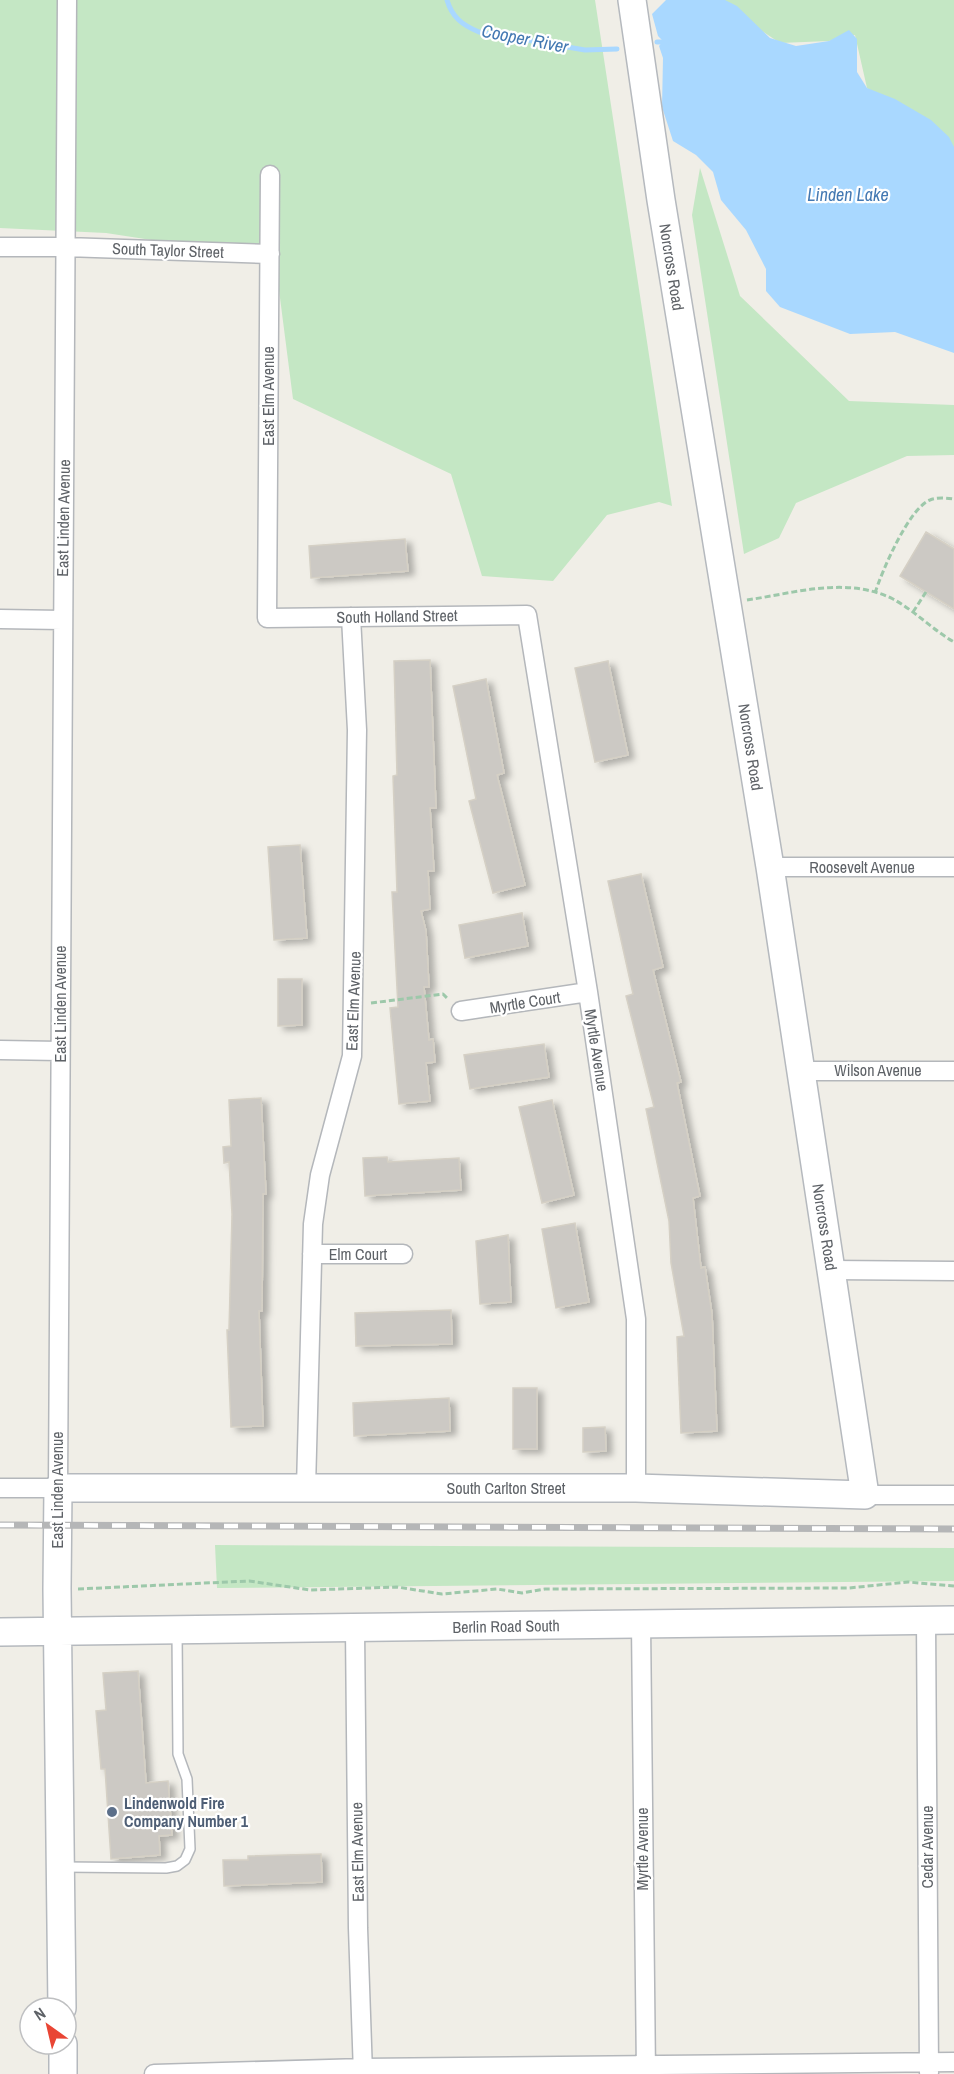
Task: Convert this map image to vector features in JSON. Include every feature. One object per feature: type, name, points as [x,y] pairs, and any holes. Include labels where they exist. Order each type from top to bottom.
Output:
[{"type":"street","name":"East Linden Avenue","points":[[62,1996],[57,1589],[67,0]]},
{"type":"street","name":"Norcross Road","points":[[632,0],[661,200],[770,867],[865,1495]]},
{"type":"street","name":"East Elm Avenue","points":[[267,618],[270,175]]},
{"type":"street","name":"South Taylor Street","points":[[0,247],[270,254]]},
{"type":"street","name":"South Holland Street","points":[[267,618],[527,615]]},
{"type":"street","name":"Myrtle Avenue","points":[[527,615],[588,992],[636,1319],[636,1488]]},
{"type":"street","name":"East Elm Avenue","points":[[306,1488],[312,1254],[320,1175],[352,1056],[357,730],[351,617]]},
{"type":"street","points":[[0,619],[62,620]]},
{"type":"street","name":"Roosevelt Avenue","points":[[770,867],[954,867]]},
{"type":"street","name":"Myrtle Court","points":[[461,1011],[588,992]]},
{"type":"street","points":[[0,1050],[60,1051]]},
{"type":"street","name":"Wilson Avenue","points":[[801,1071],[954,1071]]},
{"type":"street","name":"Elm Court","points":[[312,1254],[403,1254]]},
{"type":"street","points":[[831,1270],[954,1271]]},
{"type":"street","points":[[0,1488],[58,1488]]},
{"type":"street","name":"South Carlton Street","points":[[58,1488],[636,1488],[865,1495],[954,1495]]},
{"type":"street","name":"Cedar Avenue","points":[[926,1620],[929,2068]]},
{"type":"street","name":"Berlin Road South","points":[[0,1632],[954,1620]]},
{"type":"street","name":"Myrtle Avenue","points":[[641,1624],[646,2069]]},
{"type":"street","name":"East Elm Avenue","points":[[355,1629],[358,1928],[363,2071]]},
{"type":"street","points":[[63,2056],[63,2074]]},
{"type":"street","points":[[154,2074],[929,2068],[954,2062]]},
{"type":"lane","points":[[59,1867],[166,1868],[177,1866],[185,1860],[190,1849],[190,1835],[187,1779],[177,1754],[177,1631]]},
{"type":"path","points":[[875,592],[898,540],[922,506],[933,498],[954,499]]},
{"type":"path","points":[[742,601],[845,586],[875,592],[893,600],[954,642]]},
{"type":"path","points":[[913,612],[926,592]]},
{"type":"path","points":[[354,1005],[443,994],[461,1011]]},
{"type":"path","points":[[57,1589],[249,1581],[264,1581],[301,1590],[397,1587],[442,1594],[485,1590],[522,1593],[545,1589],[849,1588],[908,1582],[954,1586]]},
{"type":"green space","points":[[0,0],[595,0],[672,506],[659,502],[607,515],[553,581],[482,576],[451,474],[293,399],[275,259],[106,233],[0,228]]},
{"type":"green space","points":[[715,0],[954,0],[954,163],[867,88],[855,35],[829,41],[780,43]]},
{"type":"green space","points":[[700,168],[740,296],[849,401],[954,405],[954,455],[907,456],[796,503],[779,538],[744,554],[692,215]]},
{"type":"green space","points":[[215,1545],[954,1548],[954,1581],[217,1588]]},
{"type":"water","name":"Linden Lake","points":[[666,0],[725,0],[737,6],[770,38],[796,46],[829,41],[849,30],[857,39],[857,72],[867,88],[895,99],[931,120],[949,137],[954,147],[954,353],[895,332],[850,334],[780,307],[766,291],[766,269],[746,230],[721,200],[713,172],[696,155],[673,141],[662,107],[663,58],[659,46],[663,41],[658,36],[652,14]]},
{"type":"building","points":[[926,532],[954,549],[954,609],[900,576]]},
{"type":"building","points":[[405,539],[408,571],[311,578],[309,546]]},
{"type":"building","points":[[430,660],[436,808],[430,808],[434,871],[428,871],[430,909],[421,911],[426,931],[429,987],[424,987],[429,1040],[433,1039],[435,1062],[426,1063],[430,1101],[399,1104],[390,1008],[398,1007],[392,892],[397,892],[393,776],[397,775],[394,661]]},
{"type":"building","points":[[608,661],[628,755],[595,762],[575,668]]},
{"type":"building","points":[[486,679],[504,773],[497,775],[525,885],[493,893],[469,801],[476,799],[453,686]]},
{"type":"building","points":[[300,845],[307,938],[274,940],[268,847]]},
{"type":"building","points":[[641,874],[663,967],[653,970],[681,1082],[677,1083],[700,1196],[693,1198],[701,1268],[705,1267],[712,1314],[717,1431],[681,1433],[677,1337],[684,1336],[671,1263],[669,1221],[646,1109],[654,1107],[626,996],[633,994],[608,881]]},
{"type":"building","points":[[522,913],[528,946],[465,958],[459,925]]},
{"type":"building","points":[[278,979],[302,979],[302,1025],[278,1026]]},
{"type":"building","points":[[544,1044],[549,1077],[470,1089],[464,1055]]},
{"type":"building","points":[[261,1098],[266,1194],[263,1194],[262,1311],[259,1311],[263,1426],[231,1427],[227,1330],[229,1330],[232,1214],[229,1162],[224,1163],[223,1147],[231,1146],[229,1100]]},
{"type":"building","points":[[552,1100],[574,1195],[542,1203],[519,1107]]},
{"type":"building","points":[[387,1157],[388,1162],[459,1158],[461,1190],[365,1196],[363,1158]]},
{"type":"building","points":[[575,1223],[589,1302],[556,1308],[542,1229]]},
{"type":"building","points":[[508,1235],[511,1302],[480,1304],[476,1241]]},
{"type":"building","points":[[451,1310],[452,1344],[356,1346],[355,1313]]},
{"type":"building","points":[[513,1388],[537,1388],[537,1449],[513,1449]]},
{"type":"building","points":[[449,1398],[450,1431],[354,1436],[353,1403]]},
{"type":"building","points":[[605,1427],[606,1451],[583,1452],[583,1428]]},
{"type":"building","points":[[138,1671],[146,1783],[168,1781],[172,1835],[159,1836],[160,1855],[111,1859],[105,1769],[101,1769],[96,1711],[106,1710],[103,1673]]},
{"type":"building","points":[[321,1854],[322,1882],[224,1886],[223,1860],[248,1860],[248,1856]]},
{"type":"waterway","name":"Cooper River","points":[[447,0],[458,20],[479,32],[585,50],[617,49]]},
{"type":"waterway","name":"Cooper River","points":[[657,42],[668,42]]},
{"type":"railway","points":[[0,1525],[954,1529]]},
{"type":"place","name":"Lindenwold Fire Company Number 1","points":[[112,1812]]}]
